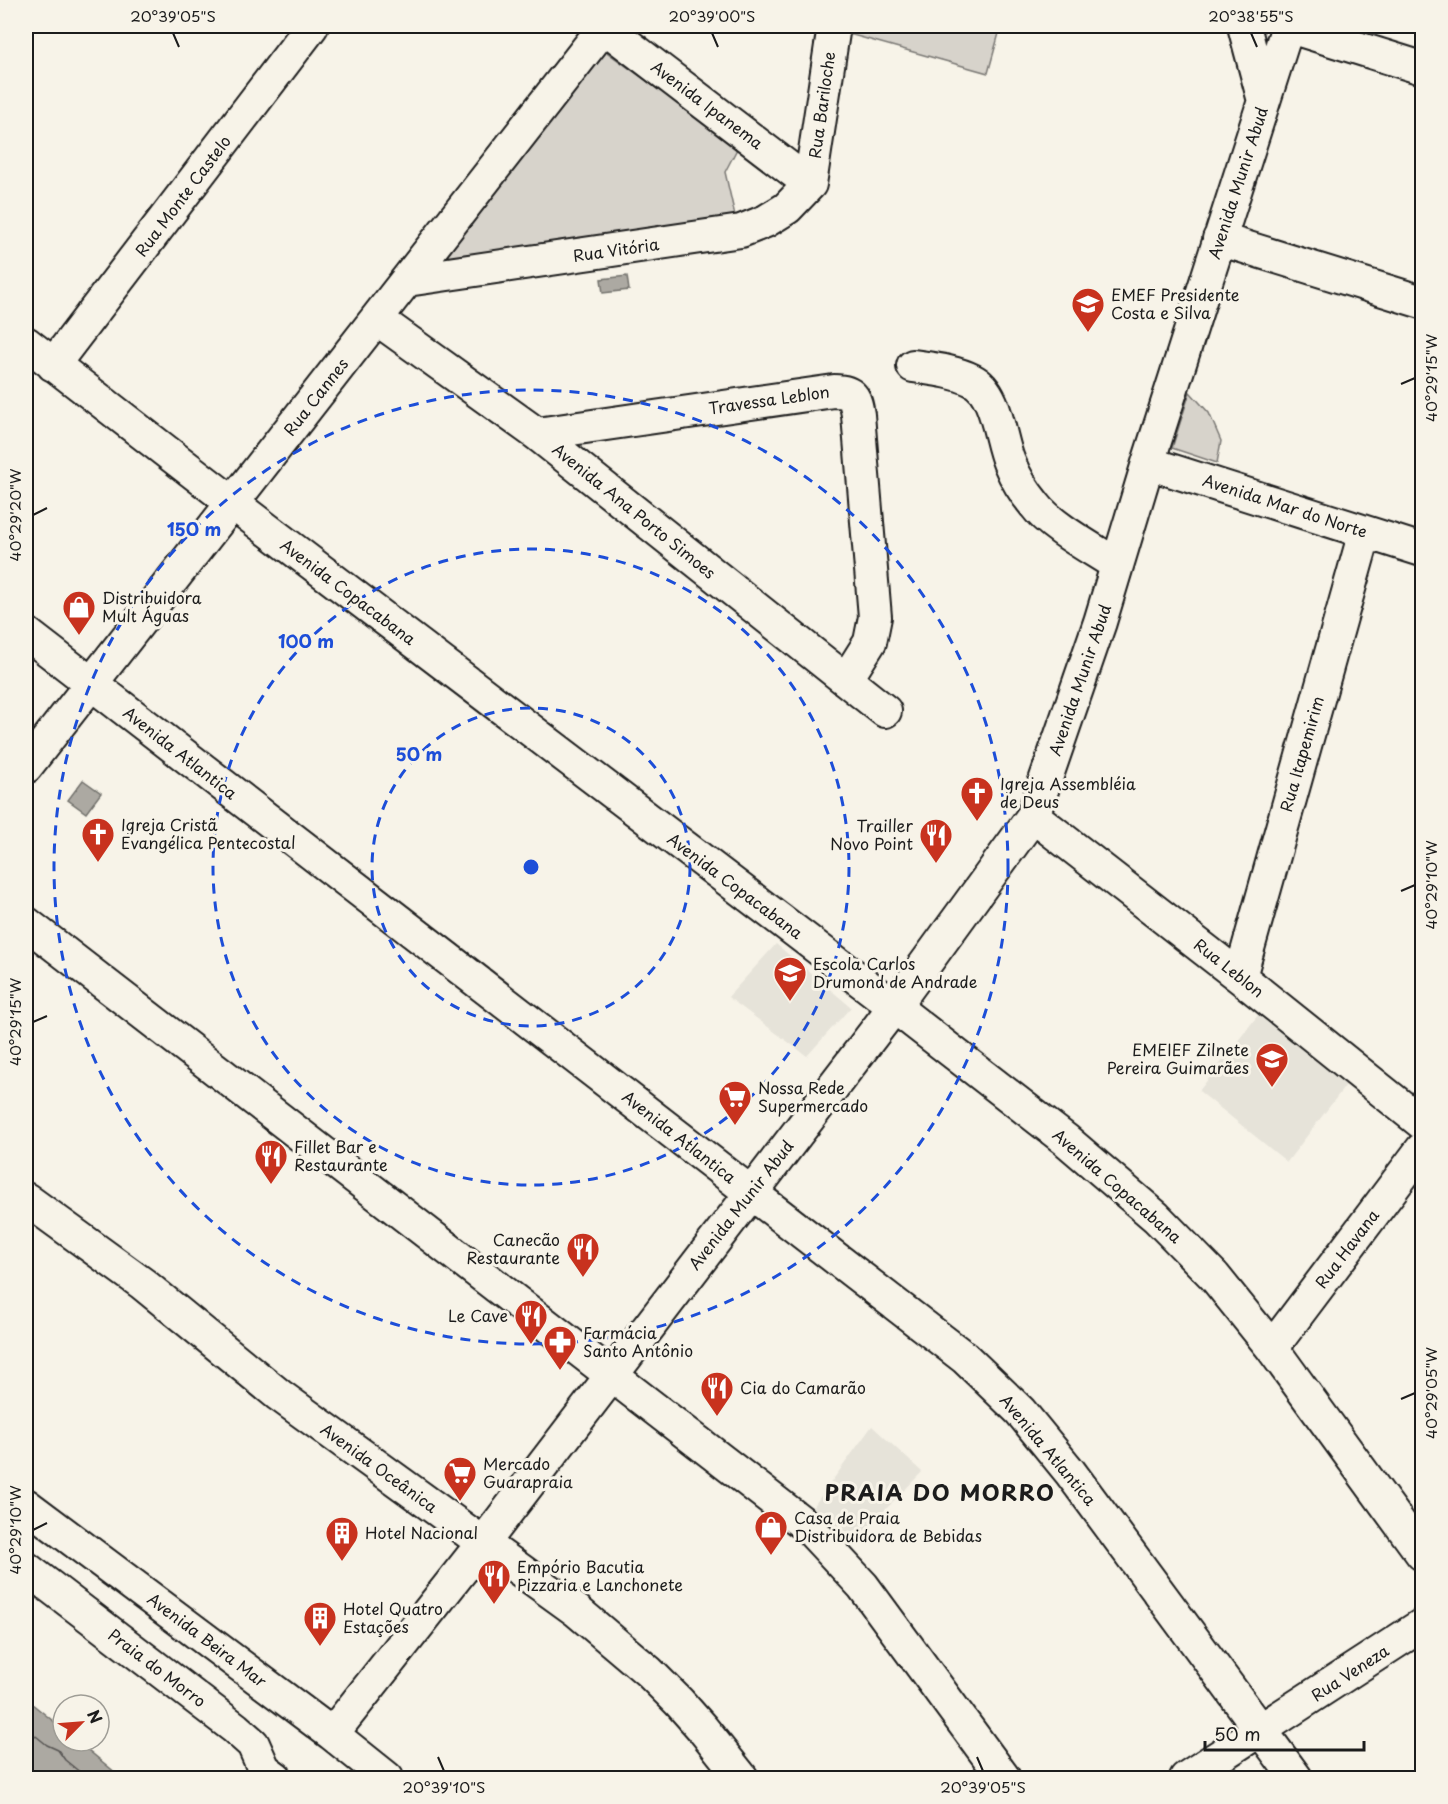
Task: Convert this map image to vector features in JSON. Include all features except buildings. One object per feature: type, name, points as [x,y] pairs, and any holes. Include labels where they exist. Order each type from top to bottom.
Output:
[{"type":"street","name":"Rua Monte Castelo","points":[[53,365],[312,26]]},
{"type":"street","name":"Avenida Ipanema","points":[[604,26],[810,184]]},
{"type":"street","name":"Rua Cannes","points":[[26,767],[604,26]]},
{"type":"street","name":"Rua Bariloche","points":[[810,184],[834,26]]},
{"type":"street","points":[[1244,26],[1264,101]]},
{"type":"street","points":[[1288,26],[1422,68]]},
{"type":"street","name":"Avenida Munir Abud","points":[[332,1734],[894,1007],[1033,816],[1100,622],[1148,463],[1288,26]]},
{"type":"street","name":"Rua Vitória","points":[[407,280],[741,231],[766,221],[787,208],[810,184]]},
{"type":"street","points":[[1219,239],[1422,302]]},
{"type":"street","name":"Avenida Ana Porto Simoes","points":[[376,319],[537,434],[885,711]]},
{"type":"street","name":"Avenida Copacabana","points":[[26,343],[1066,1140],[1156,1217],[1214,1276],[1272,1348],[1422,1554]]},
{"type":"street","points":[[913,366],[958,374],[974,381],[986,393],[994,410],[1008,461],[1021,486],[1037,508],[1054,523],[1117,565]]},
{"type":"street","name":"Travessa Leblon","points":[[537,434],[834,391],[851,394],[858,415],[875,617],[870,642],[846,680]]},
{"type":"street","name":"Avenida Mar do Norte","points":[[1148,463],[1422,550]]},
{"type":"street","name":"Rua Itapemirim","points":[[1240,977],[1365,532]]},
{"type":"street","name":"Avenida Atlantica","points":[[26,633],[965,1358],[1020,1411],[1077,1481],[1296,1779]]},
{"type":"street","name":"Rua Leblon","points":[[1033,816],[1240,977],[1422,1123]]},
{"type":"street","points":[[26,923],[808,1527],[863,1586],[1004,1779]]},
{"type":"street","name":"Rua Havana","points":[[1272,1348],[1422,1149]]},
{"type":"street","name":"Avenida Oceânica","points":[[26,1198],[143,1284],[279,1395],[578,1611],[648,1672],[702,1728],[742,1779]]},
{"type":"street","name":"Avenida Beira Mar","points":[[26,1505],[332,1734],[387,1779]]},
{"type":"street","name":"Praia do Morro","points":[[26,1568],[235,1728],[253,1744],[264,1769],[276,1779]]},
{"type":"street","name":"Rua Veneza","points":[[1186,1779],[1422,1625]]},
{"type":"shaded area","points":[[851,26],[1001,26],[988,73],[849,34]]},
{"type":"shaded area","points":[[601,48],[738,147],[725,172],[736,220],[436,266]]},
{"type":"shaded area","points":[[1190,392],[1209,413],[1221,441],[1217,463],[1172,448]]},
{"type":"shaded area","name":"Escola Carlos Drumond de Andrade","points":[[776,944],[851,1007],[807,1056],[728,997]]},
{"type":"shaded area","name":"EMEIEF Zilnete Pereira Guimarães","points":[[1258,1015],[1346,1085],[1287,1162],[1199,1091]]},
{"type":"shaded area","points":[[872,1426],[922,1472],[852,1544],[813,1507]]},
{"type":"water","points":[[627,276],[629,290],[603,293],[601,279]]},
{"type":"water","points":[[83,780],[101,793],[86,813],[68,800]]},
{"type":"water","points":[[26,1699],[51,1719],[51,1753],[92,1753],[122,1778],[26,1778]]},
{"type":"place","name":"EMEF Presidente Costa e Silva","points":[[1088,333]]},
{"type":"place","name":"Distribuidora Mult Águas","points":[[79,636]]},
{"type":"place","name":"Igreja Assembléia de Deus","points":[[977,822]]},
{"type":"place","name":"Igreja Cristã Evangélica Pentecostal","points":[[98,863]]},
{"type":"place","name":"Trailler Novo Point","points":[[936,864]]},
{"type":"place","name":"Escola Carlos Drumond de Andrade","points":[[790,1002]]},
{"type":"place","name":"EMEIEF Zilnete Pereira Guimarães","points":[[1272,1088]]},
{"type":"place","name":"Nossa Rede Supermercado","points":[[735,1126]]},
{"type":"place","name":"Fillet Bar e Restaurante","points":[[271,1185]]},
{"type":"place","name":"Canecão Restaurante","points":[[583,1278]]},
{"type":"place","name":"Le Cave","points":[[531,1345]]},
{"type":"place","name":"Farmácia Santo Antônio","points":[[560,1371]]},
{"type":"place","name":"Cia do Camarão","points":[[717,1417]]},
{"type":"place","name":"Mercado Guarapraia","points":[[460,1502]]},
{"type":"place","name":"Casa de Praia Distribuidora de Bebidas","points":[[771,1556]]},
{"type":"place","name":"Hotel Nacional","points":[[342,1562]]},
{"type":"place","name":"Empório Bacutia Pizzaria e Lanchonete","points":[[494,1605]]},
{"type":"place","name":"Hotel Quatro Estações","points":[[320,1647]]},
{"type":"district","name":"PRAIA DO MORRO","points":[[940,1493]]}]
